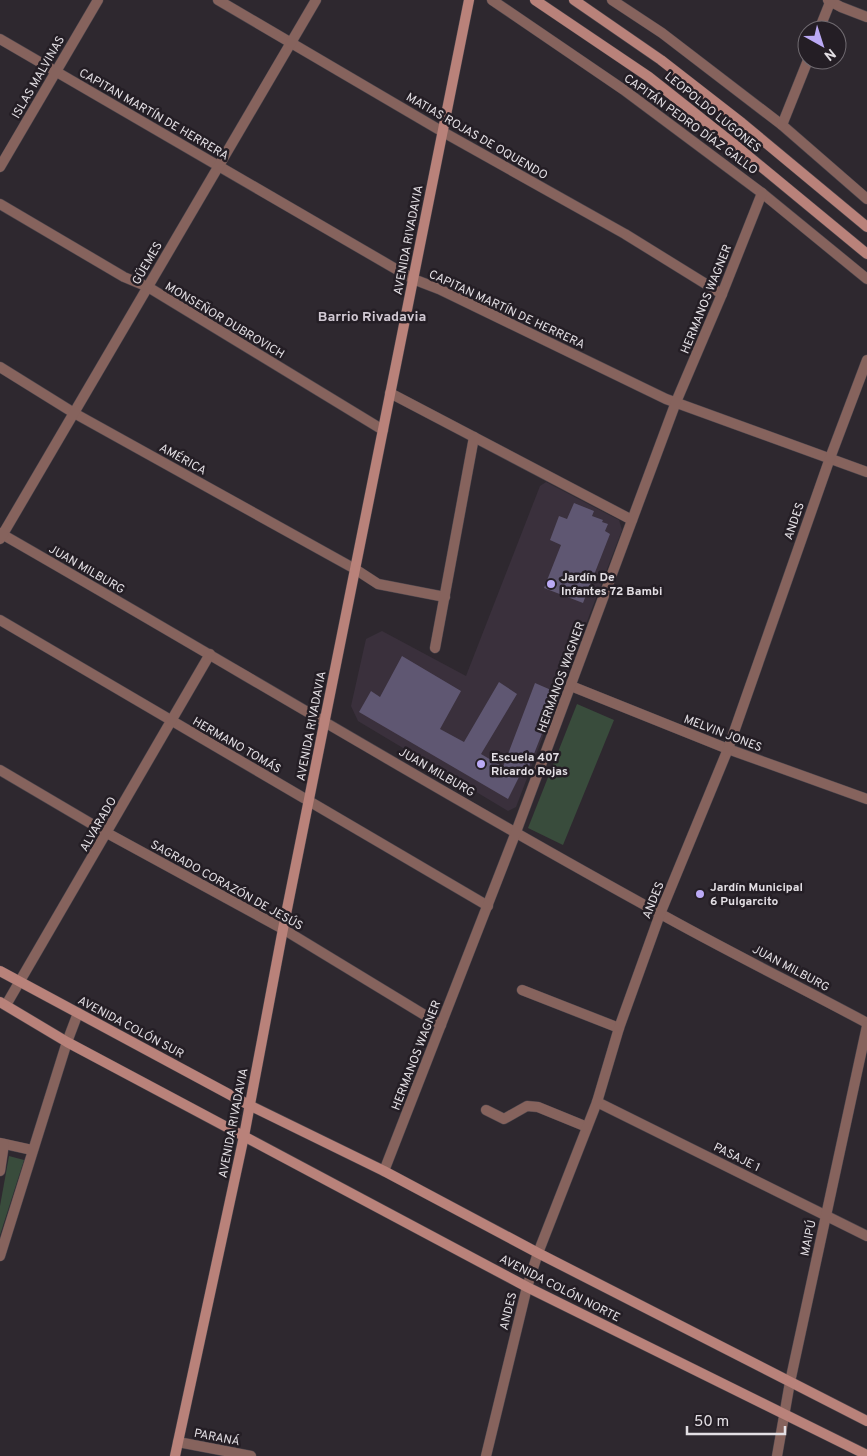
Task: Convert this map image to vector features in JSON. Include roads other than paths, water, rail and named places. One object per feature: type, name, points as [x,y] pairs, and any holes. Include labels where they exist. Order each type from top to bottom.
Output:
[{"type":"main road","name":"AVENIDA RIVADAVIA","points":[[175,1456],[244,1136],[308,802],[469,0]]},
{"type":"main road","name":"LEOPOLDO LUGONES","points":[[535,0],[649,77],[867,254]]},
{"type":"main road","name":"LEOPOLDO LUGONES","points":[[574,0],[661,60],[742,123],[867,227]]},
{"type":"main road","name":"AVENIDA COLÓN SUR","points":[[0,971],[249,1105]]},
{"type":"main road","points":[[3,1004],[67,1042],[244,1136]]},
{"type":"main road","name":"AVENIDA COLÓN NORTE","points":[[249,1105],[384,1171],[538,1253],[867,1421]]},
{"type":"main road","name":"AVENIDA COLÓN NORTE","points":[[244,1136],[527,1287],[867,1455]]},
{"type":"street","name":"ISLAS MALVINAS","points":[[0,167],[98,0]]},
{"type":"street","name":"MATIAS ROJAS DE OQUENDO","points":[[218,0],[443,132],[625,234],[722,294]]},
{"type":"street","name":"GÜEMES","points":[[1,536],[316,0]]},
{"type":"street","name":"CAPITÁN PEDRO DÍAZ GALLO","points":[[492,0],[624,90],[762,193],[867,280]]},
{"type":"street","points":[[612,0],[662,33],[782,125],[867,198]]},
{"type":"street","points":[[823,20],[830,0],[841,7],[867,17]]},
{"type":"street","name":"CAPITAN MARTÍN DE HERRERA","points":[[0,39],[413,280],[439,289],[676,402],[867,472]]},
{"type":"street","points":[[782,125],[804,70]]},
{"type":"street","name":"HERMANOS WAGNER","points":[[384,1171],[488,906],[676,402],[762,193]]},
{"type":"street","name":"MONSEÑOR DUBROVICH","points":[[0,204],[124,277],[148,288],[383,430]]},
{"type":"street","name":"ANDES","points":[[486,1456],[527,1287],[538,1253],[597,1102],[619,1028],[660,914],[728,749],[830,458],[867,360]]},
{"type":"street","name":"AMÉRICA","points":[[0,367],[74,412],[355,569]]},
{"type":"street","points":[[390,393],[632,520]]},
{"type":"street","points":[[435,648],[474,437]]},
{"type":"street","name":"JUAN MILBURG","points":[[1,536],[210,654],[324,723],[660,914],[867,1024]]},
{"type":"street","points":[[355,569],[378,584],[445,598]]},
{"type":"street","name":"HERMANO TOMÁS","points":[[0,620],[488,906]]},
{"type":"street","name":"ALVARADO","points":[[3,1004],[20,981],[210,654]]},
{"type":"street","name":"MELVIN JONES","points":[[570,686],[728,749],[867,799]]},
{"type":"street","name":"SAGRADO CORAZÓN DE JESÚS","points":[[0,770],[107,833],[283,929],[441,1024]]},
{"type":"street","points":[[522,990],[619,1028]]},
{"type":"street","points":[[0,1256],[32,1150],[78,1013]]},
{"type":"street","name":"MAIPÚ","points":[[777,1456],[790,1382],[867,1024]]},
{"type":"street","name":"PASAJE 1","points":[[597,1102],[867,1236]]},
{"type":"street","points":[[486,1110],[504,1119],[527,1106],[538,1107],[587,1127]]},
{"type":"street","points":[[0,1170],[2,1143],[32,1150]]},
{"type":"street","name":"PARANÁ","points":[[178,1442],[251,1456]]},
{"type":"place","name":"Jardín De Infantes 72 Bambi","points":[[551,584]]},
{"type":"place","name":"Escuela 407 Ricardo Rojas","points":[[481,764]]},
{"type":"place","name":"Jardín Municipal 6 Pulgarcito","points":[[700,894]]},
{"type":"district","name":"Barrio Rivadavia","points":[[372,316]]}]
